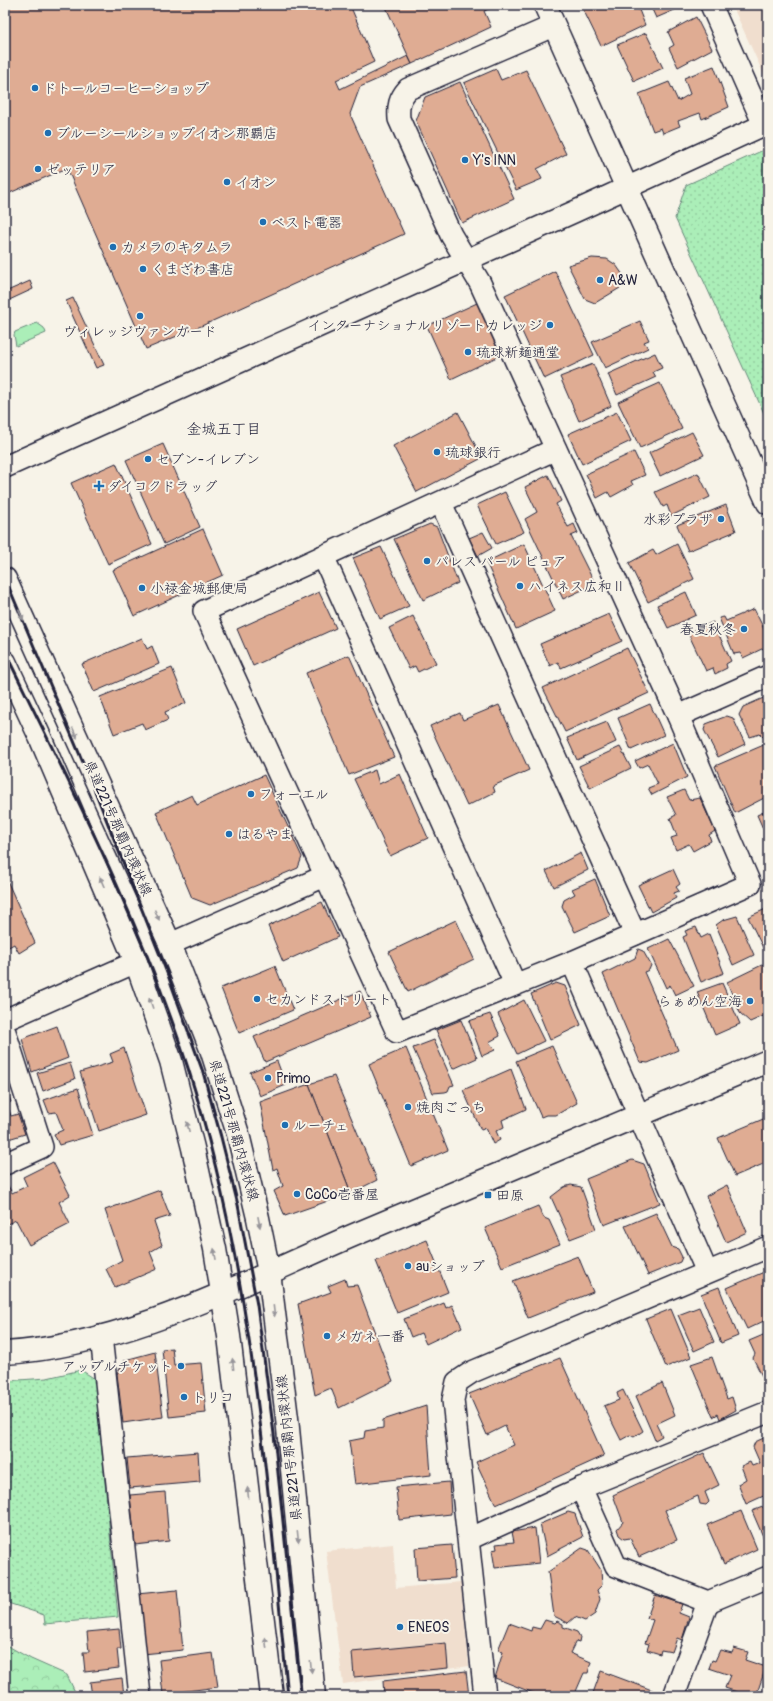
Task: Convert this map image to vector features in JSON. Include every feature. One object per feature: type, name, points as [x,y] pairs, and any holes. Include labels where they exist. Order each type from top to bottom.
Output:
[{"type":"main road","points":[[544,5],[768,503]]},
{"type":"main road","name":"県道221号那覇内環状線","points":[[5,579],[170,944],[211,1049],[238,1134],[269,1272],[287,1418],[314,1696]]},
{"type":"main road","points":[[5,662],[43,744],[136,962],[171,1061],[193,1148],[222,1292],[239,1411],[272,1696]]},
{"type":"main road","points":[[5,1353],[42,1348],[101,1336],[175,1312],[450,1193],[768,1061]]},
{"type":"street","points":[[5,467],[766,124],[711,5]]},
{"type":"street","points":[[553,26],[408,89],[400,97],[398,108],[399,119],[451,236],[480,283],[556,449],[678,716],[750,884],[572,962],[397,1032],[204,611],[556,449]]},
{"type":"street","points":[[441,503],[635,934]]},
{"type":"street","points":[[323,556],[515,984]]},
{"type":"street","points":[[678,716],[768,676]]},
{"type":"street","points":[[170,944],[325,876]]},
{"type":"street","points":[[5,1020],[136,962]]},
{"type":"street","points":[[572,962],[707,1272]]},
{"type":"street","points":[[5,1032],[42,1147],[5,1164]]},
{"type":"street","points":[[485,1696],[453,1400],[457,1382],[472,1372],[768,1247]]},
{"type":"street","points":[[101,1336],[140,1696]]},
{"type":"street","points":[[468,1539],[581,1488],[768,1412]]},
{"type":"street","points":[[581,1488],[616,1566],[708,1602],[768,1577]]},
{"type":"street","points":[[674,1696],[708,1602]]},
{"type":"shaded area","points":[[732,5],[768,5],[768,84]]},
{"type":"shaded area","name":"ENEOS","points":[[393,1544],[396,1588],[461,1582],[469,1666],[343,1684],[326,1551]]},
{"type":"green space","points":[[768,148],[768,422],[675,218],[686,185]]},
{"type":"green space","points":[[37,323],[44,328],[46,333],[16,346],[14,335],[15,332]]},
{"type":"green space","points":[[81,1370],[95,1379],[118,1617],[45,1624],[44,1615],[5,1602],[5,1557],[11,1551],[5,1543],[5,1381],[47,1378]]},
{"type":"green space","points":[[8,1646],[31,1659],[67,1675],[77,1696],[5,1696],[5,1652]]},
{"type":"building","name":"イオン","points":[[5,5],[350,5],[374,62],[336,80],[340,89],[408,56],[412,64],[360,87],[350,114],[404,234],[206,324],[146,349],[67,168],[5,195]]},
{"type":"building","points":[[385,5],[498,5],[484,11],[491,27],[412,64]]},
{"type":"building","points":[[581,5],[637,5],[645,25],[601,46]]},
{"type":"building","points":[[650,5],[686,5],[656,18]]},
{"type":"building","points":[[696,17],[712,49],[678,67],[669,48],[674,45],[668,32]]},
{"type":"building","points":[[646,33],[663,68],[634,81],[617,45]]},
{"type":"building","points":[[714,66],[729,107],[702,119],[700,113],[678,121],[680,126],[663,133],[661,128],[653,131],[639,94],[669,82],[678,101],[690,94],[684,78]]},
{"type":"building","points":[[496,69],[501,80],[526,70],[566,154],[537,169],[542,179],[516,190],[464,83]]},
{"type":"building","name":"Y's INN","points":[[460,82],[514,199],[462,223],[416,121],[425,97]]},
{"type":"building","name":"A&W","points":[[592,258],[607,259],[616,265],[623,275],[625,285],[595,303],[585,299],[568,265]]},
{"type":"building","name":"インターナショナルリゾートカレッジ","points":[[555,271],[594,355],[544,379],[505,295]]},
{"type":"building","points":[[30,281],[33,289],[5,302],[5,292]]},
{"type":"building","points":[[73,298],[104,365],[96,368],[66,301]]},
{"type":"building","points":[[477,303],[501,355],[451,379],[427,326]]},
{"type":"building","points":[[640,321],[649,340],[644,342],[648,348],[605,368],[592,342]]},
{"type":"building","points":[[655,353],[662,368],[653,372],[656,377],[617,395],[608,374]]},
{"type":"building","points":[[593,364],[611,406],[579,421],[560,377]]},
{"type":"building","points":[[660,383],[682,429],[640,448],[618,402]]},
{"type":"building","name":"琉球銀行","points":[[458,412],[482,458],[417,492],[393,446]]},
{"type":"building","points":[[617,412],[631,441],[582,464],[568,434]]},
{"type":"building","points":[[692,432],[704,455],[660,476],[649,453]]},
{"type":"building","points":[[163,444],[200,527],[164,544],[126,460]]},
{"type":"building","points":[[634,452],[645,475],[631,481],[633,485],[611,497],[608,492],[597,498],[586,474]]},
{"type":"building","points":[[116,463],[152,544],[108,564],[71,483]]},
{"type":"building","points":[[698,473],[710,497],[671,516],[667,505],[663,507],[655,492]]},
{"type":"building","points":[[548,475],[561,501],[556,504],[568,527],[574,524],[578,533],[571,536],[595,584],[563,599],[525,519],[537,512],[525,487]]},
{"type":"building","points":[[505,492],[524,532],[496,544],[477,505]]},
{"type":"building","points":[[726,505],[736,531],[688,551],[677,525]]},
{"type":"building","name":"パレス パール ピュア","points":[[430,524],[437,527],[458,583],[423,600],[394,539]]},
{"type":"building","points":[[203,529],[223,575],[134,616],[113,570]]},
{"type":"building","points":[[483,532],[492,548],[478,556],[469,538]]},
{"type":"building","name":"ハイネス広和Ⅱ","points":[[524,544],[555,611],[516,629],[486,562]]},
{"type":"building","points":[[677,544],[694,579],[648,602],[629,563],[653,550],[656,555]]},
{"type":"building","points":[[381,547],[409,606],[380,619],[353,558]]},
{"type":"building","points":[[319,592],[336,628],[253,666],[237,629]]},
{"type":"building","points":[[686,592],[696,615],[668,628],[657,605]]},
{"type":"building","name":"春夏秋冬","points":[[754,609],[768,637],[768,646],[743,658],[740,653],[734,654],[719,618],[724,617],[726,621]]},
{"type":"building","points":[[609,614],[622,641],[561,668],[558,662],[550,666],[540,644]]},
{"type":"building","points":[[413,616],[436,663],[418,672],[415,666],[409,669],[389,628]]},
{"type":"building","points":[[713,622],[731,661],[726,664],[727,668],[715,674],[713,668],[706,671],[688,633]]},
{"type":"building","points":[[142,638],[147,649],[152,646],[159,664],[94,692],[82,664]]},
{"type":"building","points":[[627,648],[649,693],[565,732],[543,688]]},
{"type":"building","points":[[349,655],[394,757],[349,775],[306,673]]},
{"type":"building","points":[[172,668],[186,703],[165,712],[168,720],[145,730],[142,723],[114,734],[100,697]]},
{"type":"building","points":[[768,696],[768,735],[763,737],[760,734],[750,737],[739,715],[743,707]]},
{"type":"building","points":[[650,704],[664,735],[631,750],[618,718]]},
{"type":"building","points":[[499,705],[529,770],[493,786],[495,792],[467,806],[430,726],[460,713],[463,720]]},
{"type":"building","points":[[727,716],[733,718],[745,744],[718,757],[704,730],[706,724]]},
{"type":"building","points":[[607,722],[616,742],[577,760],[567,738]]},
{"type":"building","points":[[673,743],[687,777],[652,795],[648,788],[658,784],[648,764],[639,768],[635,761]]},
{"type":"building","points":[[766,744],[768,749],[768,796],[735,813],[715,766]]},
{"type":"building","points":[[620,747],[631,768],[590,788],[579,766]]},
{"type":"building","points":[[375,770],[379,784],[400,774],[428,838],[390,856],[354,779]]},
{"type":"building","name":"はるやま","points":[[264,775],[302,857],[298,868],[210,905],[192,898],[156,812],[192,795],[197,805]]},
{"type":"building","points":[[684,790],[689,800],[700,798],[715,831],[709,835],[711,841],[693,851],[689,844],[676,850],[671,838],[677,836],[670,818],[676,815],[667,797]]},
{"type":"building","points":[[768,810],[768,840],[757,815]]},
{"type":"building","points":[[581,853],[588,870],[554,887],[546,871]]},
{"type":"building","points":[[673,869],[680,884],[676,887],[679,891],[674,893],[676,898],[651,912],[638,885]]},
{"type":"building","points":[[5,876],[35,943],[19,953],[14,944],[5,949]]},
{"type":"building","points":[[595,879],[610,916],[575,932],[562,906],[564,900],[575,894],[572,889]]},
{"type":"building","points":[[322,902],[338,937],[283,962],[268,926]]},
{"type":"building","points":[[768,908],[768,955],[767,956],[748,917]]},
{"type":"building","points":[[737,916],[754,955],[733,965],[716,925],[723,920]]},
{"type":"building","points":[[456,920],[474,959],[408,992],[389,952]]},
{"type":"building","points":[[696,927],[701,938],[709,934],[724,973],[701,982],[683,937],[687,935],[685,931]]},
{"type":"building","points":[[669,939],[694,986],[675,995],[670,985],[666,988],[648,949]]},
{"type":"building","points":[[638,949],[643,951],[651,965],[649,970],[644,972],[678,1050],[648,1063],[640,1062],[603,974],[635,958]]},
{"type":"building","points":[[768,962],[768,1014],[750,1022],[740,1013],[727,982]]},
{"type":"building","name":"セカンドストリート","points":[[275,966],[293,1010],[239,1033],[221,988]]},
{"type":"building","points":[[556,983],[565,986],[581,1025],[550,1040],[531,994]]},
{"type":"building","points":[[722,983],[740,1024],[715,1035],[697,992]]},
{"type":"building","points":[[360,991],[371,1017],[265,1062],[254,1037]]},
{"type":"building","points":[[524,1000],[544,1041],[517,1054],[498,1014]]},
{"type":"building","points":[[490,1014],[500,1036],[489,1042],[495,1050],[482,1056],[469,1021]]},
{"type":"building","points":[[461,1020],[477,1058],[453,1069],[436,1030]]},
{"type":"building","points":[[57,1026],[68,1058],[32,1072],[22,1039]]},
{"type":"building","points":[[434,1040],[454,1085],[450,1086],[448,1091],[445,1092],[433,1093],[413,1048]]},
{"type":"building","points":[[552,1046],[577,1103],[556,1115],[546,1115],[541,1117],[516,1061]]},
{"type":"building","points":[[124,1048],[146,1115],[99,1131],[80,1072],[113,1062],[110,1054]]},
{"type":"building","name":"焼肉ごっち","points":[[406,1048],[448,1150],[411,1166],[369,1064]]},
{"type":"building","name":"Primo","points":[[277,1061],[286,1085],[260,1096],[250,1072]]},
{"type":"building","points":[[70,1063],[75,1079],[43,1091],[37,1073]]},
{"type":"building","points":[[511,1069],[526,1109],[502,1120],[504,1127],[496,1131],[500,1140],[493,1144],[486,1128],[481,1130],[463,1090]]},
{"type":"building","points":[[334,1076],[377,1180],[351,1193],[309,1084]]},
{"type":"building","points":[[309,1084],[351,1193],[285,1216],[274,1191],[283,1186],[277,1168],[273,1170],[260,1102]]},
{"type":"building","points":[[5,1085],[11,1102],[5,1104]]},
{"type":"building","points":[[78,1088],[93,1135],[59,1145],[54,1134],[63,1130],[56,1112],[49,1113],[44,1100]]},
{"type":"building","points":[[9,1110],[11,1116],[18,1114],[25,1134],[5,1140],[5,1112]]},
{"type":"building","points":[[768,1117],[768,1162],[735,1176],[718,1138]]},
{"type":"building","points":[[632,1160],[644,1164],[660,1203],[604,1225],[586,1179]]},
{"type":"building","points":[[53,1162],[70,1195],[59,1202],[70,1224],[29,1245],[16,1220],[5,1225],[5,1185],[7,1184],[12,1193],[27,1186],[23,1177]]},
{"type":"building","points":[[571,1185],[581,1187],[596,1229],[570,1239],[551,1197],[564,1187]]},
{"type":"building","points":[[727,1185],[747,1232],[726,1242],[706,1196]]},
{"type":"building","points":[[160,1190],[170,1216],[154,1221],[162,1245],[150,1252],[157,1269],[115,1287],[106,1269],[122,1260],[105,1210]]},
{"type":"building","points":[[538,1206],[544,1218],[549,1220],[560,1244],[502,1267],[485,1228]]},
{"type":"building","points":[[656,1213],[672,1247],[678,1249],[682,1257],[680,1262],[648,1275],[625,1226]]},
{"type":"building","points":[[427,1240],[448,1292],[397,1313],[376,1261]]},
{"type":"building","points":[[578,1256],[593,1292],[528,1318],[513,1281]]},
{"type":"building","points":[[764,1272],[768,1281],[768,1319],[747,1329],[727,1288]]},
{"type":"building","points":[[345,1279],[347,1286],[357,1285],[393,1381],[339,1408],[331,1388],[315,1395],[298,1304],[331,1292],[328,1286]]},
{"type":"building","points":[[719,1287],[738,1336],[721,1343],[701,1294]]},
{"type":"building","points":[[444,1303],[446,1308],[452,1305],[462,1327],[426,1344],[421,1333],[411,1337],[404,1319]]},
{"type":"building","points":[[699,1307],[714,1342],[694,1351],[678,1315]]},
{"type":"building","points":[[671,1309],[691,1357],[666,1367],[646,1319]]},
{"type":"building","points":[[768,1333],[768,1378],[764,1380],[753,1358],[755,1354],[749,1341]]},
{"type":"building","points":[[172,1348],[174,1365],[201,1363],[206,1413],[169,1417],[162,1349]]},
{"type":"building","points":[[155,1352],[163,1417],[123,1423],[117,1374],[125,1360]]},
{"type":"building","points":[[712,1357],[727,1399],[732,1397],[736,1410],[720,1419],[718,1414],[713,1417],[691,1364]]},
{"type":"building","points":[[560,1358],[604,1456],[496,1505],[476,1462],[514,1445],[505,1426],[487,1435],[469,1394]]},
{"type":"building","points":[[662,1383],[675,1415],[656,1424],[662,1436],[655,1440],[636,1396]]},
{"type":"building","points":[[623,1390],[643,1431],[634,1437],[630,1435],[621,1440],[604,1406],[619,1400],[617,1393]]},
{"type":"building","points":[[426,1406],[431,1475],[355,1484],[349,1441],[364,1438],[365,1431],[383,1428],[383,1420]]},
{"type":"building","points":[[768,1436],[768,1494],[746,1504],[738,1484],[746,1479],[741,1466],[750,1462],[752,1466],[760,1463],[753,1447],[755,1442]]},
{"type":"building","points":[[198,1452],[200,1482],[130,1488],[127,1458]]},
{"type":"building","points":[[704,1453],[719,1485],[705,1492],[709,1502],[706,1505],[700,1504],[698,1496],[665,1510],[677,1540],[639,1557],[630,1538],[624,1539],[619,1535],[617,1529],[623,1522],[613,1495]]},
{"type":"building","points":[[449,1482],[451,1514],[399,1520],[396,1487]]},
{"type":"building","points":[[165,1492],[169,1541],[135,1545],[130,1495]]},
{"type":"building","points":[[768,1505],[768,1548],[752,1511]]},
{"type":"building","points":[[741,1511],[757,1549],[724,1564],[707,1525]]},
{"type":"building","points":[[568,1512],[575,1514],[583,1537],[547,1556],[540,1524]]},
{"type":"building","points":[[535,1528],[539,1563],[495,1568],[492,1550],[497,1549],[496,1544],[514,1542],[512,1532]]},
{"type":"building","points":[[452,1545],[455,1578],[417,1581],[415,1548]]},
{"type":"building","points":[[582,1548],[588,1550],[601,1570],[602,1585],[597,1590],[600,1599],[595,1614],[585,1621],[575,1617],[568,1623],[554,1616],[548,1572]]},
{"type":"building","points":[[768,1548],[768,1563],[763,1552]]},
{"type":"building","points":[[177,1590],[183,1650],[143,1654],[137,1594]]},
{"type":"building","points":[[655,1595],[682,1604],[679,1613],[689,1617],[682,1640],[677,1638],[672,1652],[661,1650],[660,1654],[647,1650],[649,1644],[645,1643],[653,1620],[647,1618]]},
{"type":"building","points":[[545,1620],[555,1623],[557,1621],[563,1624],[563,1627],[577,1632],[580,1637],[579,1642],[576,1641],[570,1653],[591,1662],[588,1673],[584,1673],[574,1696],[541,1696],[495,1678],[503,1652],[498,1650],[509,1623],[531,1631],[532,1627],[540,1629]]},
{"type":"building","points":[[119,1629],[121,1649],[117,1649],[119,1668],[85,1672],[83,1652],[89,1652],[87,1632]]},
{"type":"building","points":[[446,1643],[448,1668],[354,1677],[352,1652]]},
{"type":"building","points":[[734,1648],[748,1652],[745,1660],[766,1667],[756,1696],[749,1696],[725,1688],[730,1675],[709,1668],[712,1660],[715,1661],[720,1650],[732,1653]]},
{"type":"building","points":[[213,1653],[218,1687],[163,1694],[159,1660]]},
{"type":"building","points":[[466,1671],[469,1696],[384,1696],[383,1681]]},
{"type":"building","points":[[601,1671],[660,1693],[659,1696],[592,1696]]},
{"type":"building","points":[[122,1678],[124,1696],[92,1696],[90,1682]]},
{"type":"railway","points":[[5,578],[93,786],[169,978],[203,1072],[221,1137],[238,1205],[257,1305],[274,1434],[301,1696]]},
{"type":"railway","points":[[5,652],[80,805],[128,909],[170,1014],[188,1068],[210,1145],[228,1222],[243,1300],[273,1537],[288,1696]]},
{"type":"place","name":"ドトールコーヒーショップ","points":[[35,88]]},
{"type":"place","name":"ブルーシールショップイオン那覇店","points":[[48,133]]},
{"type":"place","name":"Y's INN","points":[[465,160]]},
{"type":"place","name":"ゼッテリア","points":[[38,169]]},
{"type":"place","name":"イオン","points":[[227,182]]},
{"type":"place","name":"ベスト電器","points":[[263,222]]},
{"type":"place","name":"カメラのキタムラ","points":[[113,247]]},
{"type":"place","name":"くまざわ書店","points":[[143,269]]},
{"type":"place","name":"A&W","points":[[600,280]]},
{"type":"place","name":"ヴィレッジヴァンガード","points":[[140,316]]},
{"type":"place","name":"インターナショナルリゾートカレッジ","points":[[550,325]]},
{"type":"place","name":"琉球新麺通堂","points":[[468,352]]},
{"type":"place","name":"琉球銀行","points":[[437,452]]},
{"type":"place","name":"セブン-イレブン","points":[[148,459]]},
{"type":"place","name":"ダイコクドラッグ","points":[[99,486]]},
{"type":"place","name":"水彩プラザ","points":[[721,519]]},
{"type":"place","name":"パレス パール ピュア","points":[[427,561]]},
{"type":"place","name":"ハイネス広和Ⅱ","points":[[520,586]]},
{"type":"place","name":"小禄金城郵便局","points":[[142,588]]},
{"type":"place","name":"春夏秋冬","points":[[744,629]]},
{"type":"place","name":"フォーエル","points":[[251,794]]},
{"type":"place","name":"はるやま","points":[[229,834]]},
{"type":"place","name":"セカンドストリート","points":[[257,999]]},
{"type":"place","name":"らぁめん空海","points":[[750,1001]]},
{"type":"place","name":"Primo","points":[[268,1078]]},
{"type":"place","name":"焼肉ごっち","points":[[408,1107]]},
{"type":"place","name":"ルーチェ","points":[[285,1125]]},
{"type":"place","name":"CoCo壱番屋","points":[[297,1194]]},
{"type":"place","name":"田原","points":[[488,1195]]},
{"type":"place","name":"auショップ","points":[[408,1266]]},
{"type":"place","name":"メガネ一番","points":[[327,1336]]},
{"type":"place","name":"アップルチケット","points":[[181,1366]]},
{"type":"place","name":"トリコ","points":[[184,1397]]},
{"type":"place","name":"ENEOS","points":[[400,1627]]},
{"type":"district","name":"金城五丁目","points":[[224,429]]}]
